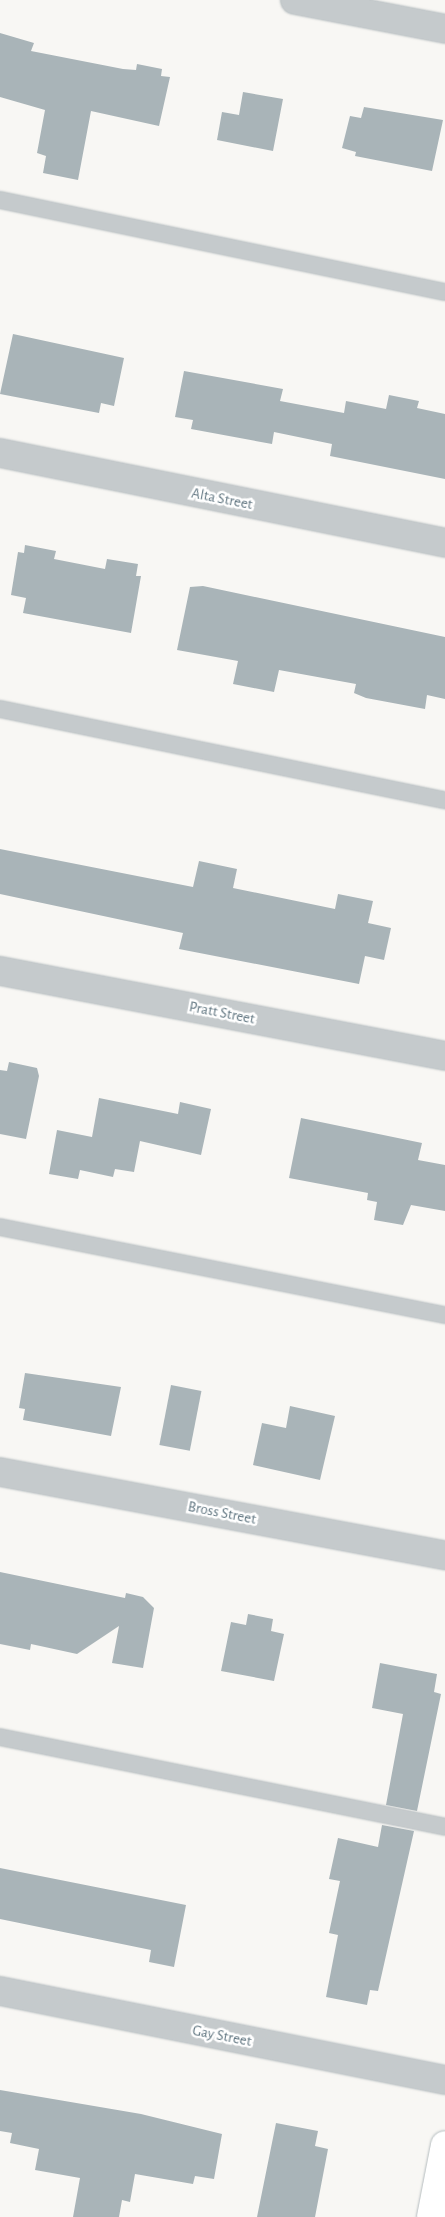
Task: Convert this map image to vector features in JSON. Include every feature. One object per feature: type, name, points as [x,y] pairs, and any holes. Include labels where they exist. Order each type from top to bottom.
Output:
[{"type":"main road","points":[[431,2217],[445,2145]]},
{"type":"street","points":[[295,0],[445,29]]},
{"type":"street","name":"Alta Street","points":[[0,453],[445,543]]},
{"type":"street","name":"Pratt Street","points":[[0,971],[445,1056]]},
{"type":"street","name":"Bross Street","points":[[0,1472],[445,1555]]},
{"type":"street","name":"Gay Street","points":[[0,1991],[445,2080]]},
{"type":"lane","points":[[0,200],[445,292]]},
{"type":"lane","points":[[0,709],[445,800]]},
{"type":"lane","points":[[0,1227],[445,1315]]},
{"type":"lane","points":[[0,1737],[445,1826]]},
{"type":"building","points":[[0,33],[34,43],[31,51],[123,69],[136,70],[137,64],[162,69],[161,76],[170,77],[159,126],[91,111],[78,180],[43,173],[46,156],[37,153],[45,110],[0,97]]},
{"type":"building","points":[[243,92],[283,99],[273,151],[217,140],[222,112],[239,115]]},
{"type":"building","points":[[364,107],[443,120],[432,171],[355,156],[356,152],[342,148],[350,116],[361,118]]},
{"type":"building","points":[[13,334],[124,358],[114,406],[101,403],[99,413],[0,394]]},
{"type":"building","points":[[184,371],[283,389],[280,401],[344,413],[346,401],[386,409],[389,395],[419,401],[417,408],[445,414],[445,479],[330,456],[332,444],[274,432],[272,444],[191,429],[193,420],[175,417]]},
{"type":"building","points":[[25,545],[56,551],[54,559],[105,569],[107,559],[138,564],[136,576],[141,576],[131,633],[23,613],[26,598],[11,595],[18,552],[24,553]]},
{"type":"building","points":[[203,586],[445,637],[445,699],[427,695],[425,709],[366,698],[354,693],[356,684],[279,670],[274,692],[233,684],[238,661],[177,650],[190,587]]},
{"type":"building","points":[[0,849],[193,887],[199,861],[237,869],[233,888],[335,909],[338,894],[373,901],[368,923],[391,928],[384,960],[365,956],[359,984],[179,949],[183,933],[0,894]]},
{"type":"building","points":[[9,1062],[37,1068],[39,1076],[26,1139],[0,1134],[0,1070],[7,1071]]},
{"type":"building","points":[[99,1098],[178,1114],[180,1102],[211,1109],[201,1155],[140,1141],[134,1172],[115,1169],[113,1177],[80,1170],[78,1179],[49,1174],[57,1130],[92,1137]]},
{"type":"building","points":[[301,1118],[422,1143],[418,1160],[445,1165],[445,1211],[411,1205],[403,1225],[374,1220],[377,1202],[367,1200],[368,1193],[289,1178]]},
{"type":"building","points":[[25,1373],[121,1387],[111,1436],[23,1420],[25,1409],[19,1408]]},
{"type":"building","points":[[171,1385],[201,1391],[190,1451],[159,1445]]},
{"type":"building","points":[[290,1406],[335,1416],[320,1480],[253,1465],[262,1423],[286,1428]]},
{"type":"building","points":[[0,1572],[125,1598],[126,1593],[143,1597],[154,1608],[143,1668],[112,1663],[119,1626],[77,1654],[31,1644],[30,1650],[0,1644]]},
{"type":"building","points":[[248,1614],[273,1619],[271,1631],[284,1634],[274,1681],[221,1671],[231,1622],[246,1625]]},
{"type":"building","points":[[380,1663],[437,1674],[434,1692],[441,1694],[417,1811],[386,1805],[403,1714],[372,1708]]},
{"type":"building","points":[[382,1825],[414,1831],[378,1991],[370,1990],[367,2005],[326,1997],[338,1935],[329,1933],[340,1881],[329,1879],[338,1838],[378,1847]]},
{"type":"building","points":[[0,1868],[186,1905],[174,1967],[149,1962],[151,1950],[0,1919]]},
{"type":"building","points":[[0,2090],[141,2114],[222,2134],[214,2179],[195,2176],[193,2184],[135,2174],[130,2202],[122,2200],[119,2217],[73,2217],[80,2178],[35,2170],[39,2149],[10,2143],[12,2133],[0,2131]]},
{"type":"building","points":[[276,2123],[318,2131],[315,2146],[328,2149],[315,2217],[257,2217]]}]
